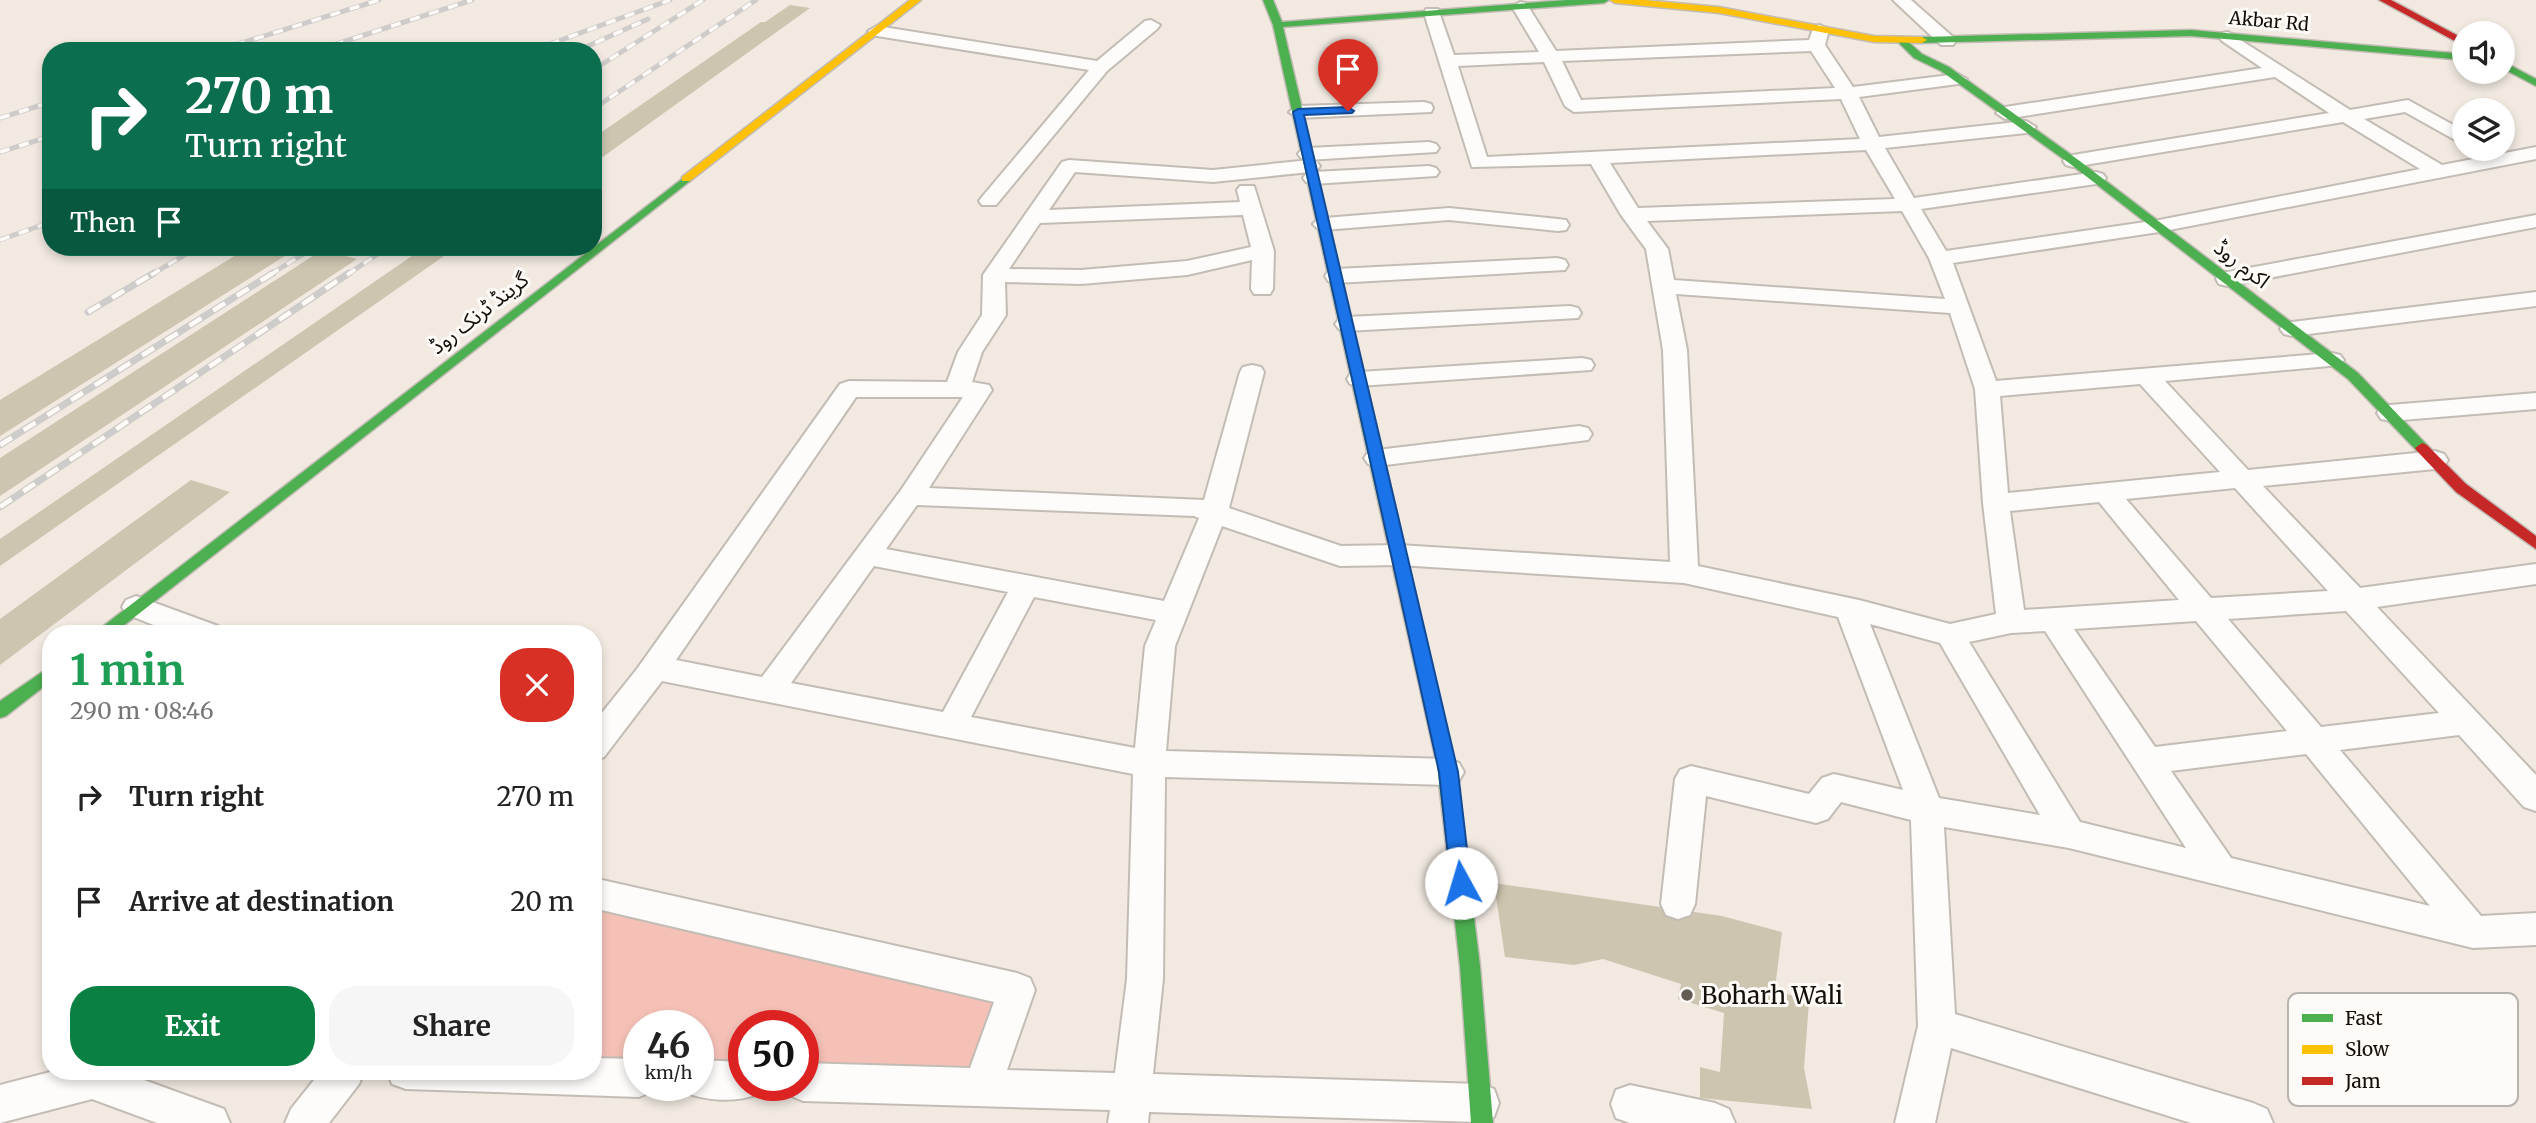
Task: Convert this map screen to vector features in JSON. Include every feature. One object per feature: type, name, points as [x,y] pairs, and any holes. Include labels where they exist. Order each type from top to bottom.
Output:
[{"type":"main road","name":"گرینڈ ٹرنک روڈ","points":[[602,244],[916,0]]},
{"type":"main road","points":[[1268,0],[1278,25],[1448,772],[1470,966],[1481,1113]]},
{"type":"main road","points":[[1278,25],[1425,9],[1520,7],[1604,0]]},
{"type":"main road","name":"Akbar Rd","points":[[1615,0],[1721,5],[1818,38],[1947,41],[2191,33],[2452,56]]},
{"type":"main road","points":[[2384,0],[2452,37]]},
{"type":"main road","name":"اکرم روڈ","points":[[1902,41],[1918,56],[1945,68],[2096,178],[2332,360],[2390,412],[2461,488],[2536,544]]},
{"type":"main road","points":[[2515,62],[2536,63]]},
{"type":"main road","points":[[2515,70],[2536,83]]},
{"type":"main road","name":"گرینڈ ٹرنک روڈ","points":[[112,625],[587,256]]},
{"type":"main road","points":[[0,711],[42,685]]},
{"type":"street","points":[[1901,0],[1947,41]]},
{"type":"street","points":[[1520,7],[1550,55],[1574,106],[1848,93],[1958,79]]},
{"type":"street","points":[[1425,9],[1448,61],[1479,163],[1872,144],[2026,127]]},
{"type":"street","points":[[989,201],[1101,67],[1152,25]]},
{"type":"street","points":[[877,31],[1101,67]]},
{"type":"street","points":[[2228,37],[2346,116],[2437,171]]},
{"type":"street","points":[[1448,61],[1818,38],[1872,144],[1940,258],[1987,389],[1996,503],[2011,622]]},
{"type":"street","points":[[2005,113],[2278,71]]},
{"type":"street","points":[[2073,161],[2408,106],[2452,132]]},
{"type":"street","points":[[1298,112],[1424,108]]},
{"type":"street","points":[[957,390],[970,352],[994,316],[994,275],[1069,166],[1213,176],[1310,166],[1429,148]]},
{"type":"street","points":[[2515,157],[2536,153]]},
{"type":"street","points":[[1597,158],[1632,215],[1657,249],[1675,350],[1684,573]]},
{"type":"street","points":[[1940,258],[2159,226],[2492,161]]},
{"type":"street","points":[[1310,166],[1429,172]]},
{"type":"street","points":[[1244,173],[1263,251],[1262,289]]},
{"type":"street","points":[[1632,215],[1908,205],[2096,178]]},
{"type":"street","points":[[1034,218],[1251,208]]},
{"type":"street","points":[[1324,224],[1449,214],[1558,225]]},
{"type":"street","points":[[2227,279],[2536,221]]},
{"type":"street","points":[[994,275],[1081,277],[1187,268],[1263,251]]},
{"type":"street","points":[[1336,276],[1557,265]]},
{"type":"street","points":[[1664,286],[1959,307]]},
{"type":"street","points":[[2292,329],[2536,299]]},
{"type":"street","points":[[1347,324],[1570,313]]},
{"type":"street","points":[[1987,389],[2332,360]]},
{"type":"street","points":[[1359,379],[1582,365]]},
{"type":"street","points":[[1131,1107],[1145,979],[1149,764],[1160,646],[1214,513],[1252,372]]},
{"type":"street","points":[[2146,376],[2350,600],[2536,797]]},
{"type":"street","points":[[648,677],[849,389],[980,390],[910,496],[769,690]]},
{"type":"street","points":[[2390,412],[2536,401]]},
{"type":"street","points":[[1377,458],[1579,434]]},
{"type":"street","points":[[1996,503],[2435,460]]},
{"type":"street","points":[[2106,493],[2473,932]]},
{"type":"street","points":[[910,496],[1196,507],[1340,556],[1399,555],[1684,573],[1849,609],[1950,635],[2011,622],[2350,600],[2536,574]]},
{"type":"street","points":[[867,555],[1174,613]]},
{"type":"street","points":[[951,725],[1026,585]]},
{"type":"street","points":[[135,607],[184,625]]},
{"type":"street","points":[[1849,609],[1927,810],[1937,1026],[1915,1123]]},
{"type":"street","points":[[2053,620],[2220,871]]},
{"type":"street","points":[[1950,635],[2068,834]]},
{"type":"street","points":[[602,736],[655,668],[1149,764],[1448,772]]},
{"type":"street","points":[[2148,761],[2466,722]]},
{"type":"street","points":[[1678,904],[1691,779],[1816,808],[1834,787],[1927,810],[2068,834],[2473,932],[2536,929]]},
{"type":"street","points":[[602,895],[1017,990],[982,1087]]},
{"type":"street","points":[[1937,1026],[2253,1123]]},
{"type":"street","points":[[602,1077],[623,1078]]},
{"type":"street","points":[[0,1104],[92,1080],[210,1123]]},
{"type":"street","points":[[305,1123],[338,1080]]},
{"type":"street","points":[[819,1082],[982,1087],[1131,1107],[1481,1113]]},
{"type":"street","points":[[1630,1104],[1715,1123]]},
{"type":"shaded area","points":[[602,895],[1017,990],[982,1087],[819,1082],[819,1010],[728,1010],[728,1080],[714,1080],[714,1010],[623,1010],[623,1076],[602,1072]]},
{"type":"building","points":[[790,5],[810,8],[602,158],[602,132],[761,22]]},
{"type":"building","points":[[234,256],[285,256],[0,436],[0,400]]},
{"type":"building","points":[[313,256],[345,256],[357,259],[0,496],[0,458]]},
{"type":"building","points":[[412,256],[444,256],[0,566],[0,539]]},
{"type":"building","points":[[191,480],[230,492],[53,625],[42,625],[42,633],[0,665],[0,619]]},
{"type":"building","name":"Boharh Wali","points":[[1494,883],[1722,916],[1782,932],[1775,989],[1809,1002],[1804,1068],[1812,1109],[1700,1098],[1700,1067],[1720,1072],[1724,1013],[1678,999],[1681,984],[1603,959],[1574,965],[1505,957]]},
{"type":"railway","points":[[245,42],[379,0]]},
{"type":"railway","points":[[343,42],[472,0]]},
{"type":"railway","points":[[556,42],[670,0]]},
{"type":"railway","points":[[602,64],[703,0]]},
{"type":"railway","points":[[602,103],[756,0]]},
{"type":"railway","points":[[597,42],[648,19]]},
{"type":"railway","points":[[0,118],[42,105]]},
{"type":"railway","points":[[0,152],[42,139]]},
{"type":"railway","points":[[0,240],[42,225]]},
{"type":"railway","points":[[151,275],[183,256]]},
{"type":"railway","points":[[270,275],[300,256]]},
{"type":"railway","points":[[347,275],[375,256]]},
{"type":"railway","points":[[88,312],[154,273]]},
{"type":"railway","points":[[0,445],[273,273]]},
{"type":"railway","points":[[0,507],[349,273]]},
{"type":"traffic: fast","points":[[1268,0],[1278,25],[1387,505]]},
{"type":"traffic: fast","points":[[1278,25],[1604,0]]},
{"type":"traffic: fast","points":[[1922,40],[2191,33],[2452,56]]},
{"type":"traffic: fast","points":[[1902,41],[1918,56],[1945,69],[2073,161],[2353,376],[2422,448]]},
{"type":"traffic: fast","points":[[2515,71],[2536,83]]},
{"type":"traffic: fast","points":[[602,244],[686,179]]},
{"type":"traffic: fast","points":[[113,625],[587,256]]},
{"type":"traffic: fast","points":[[0,711],[42,679]]},
{"type":"traffic: fast","points":[[1446,765],[1470,966],[1482,1123]]},
{"type":"traffic: slow","points":[[686,179],[916,0]]},
{"type":"traffic: slow","points":[[1615,0],[1719,10],[1874,39],[1922,40]]},
{"type":"traffic: slow","points":[[1387,505],[1446,765]]},
{"type":"traffic: jam","points":[[2384,0],[2452,37]]},
{"type":"traffic: jam","points":[[2422,448],[2461,488],[2536,544]]},
{"type":"place","name":"Boharh Wali","points":[[1687,995]]},
{"type":"route","points":[[1348,111],[1298,112],[1448,772],[1461,883]]}]
